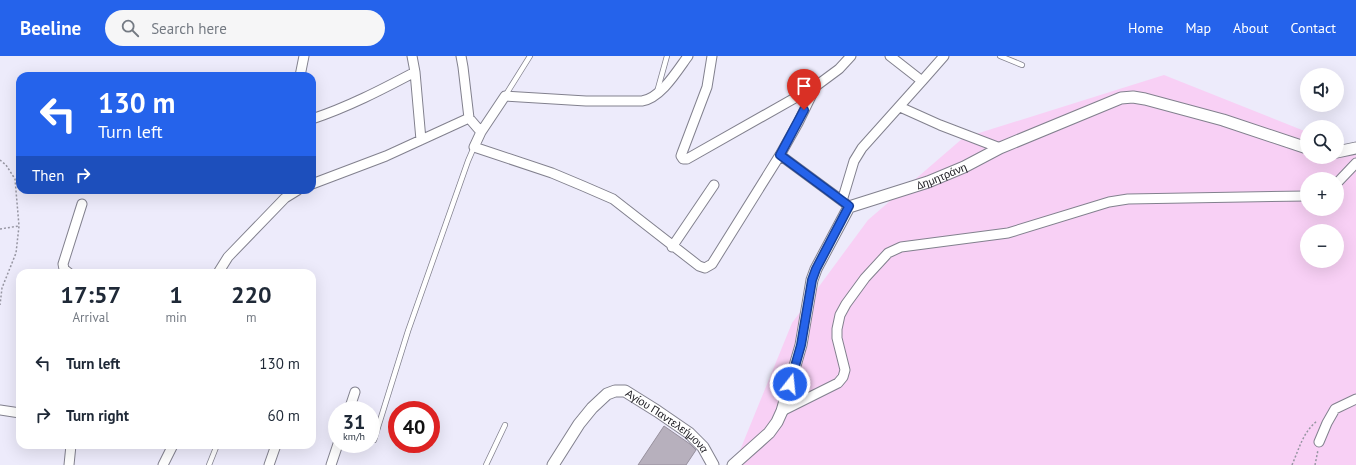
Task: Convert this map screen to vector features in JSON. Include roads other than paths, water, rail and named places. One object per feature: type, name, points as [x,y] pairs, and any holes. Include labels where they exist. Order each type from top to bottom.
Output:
[{"type":"street","points":[[301,72],[304,56]]},
{"type":"street","points":[[412,56],[422,140]]},
{"type":"street","points":[[461,56],[469,118],[481,132]]},
{"type":"street","points":[[688,56],[672,78],[656,95],[649,100],[586,101],[505,96],[481,132],[474,147],[552,173],[613,200],[672,247],[699,266],[705,268],[712,264],[780,155],[816,86]]},
{"type":"street","points":[[712,56],[707,87],[682,153],[681,156],[683,159],[687,159],[816,86],[839,69],[851,56]]},
{"type":"street","points":[[890,56],[922,81]]},
{"type":"street","points":[[733,465],[769,434],[782,411],[801,345],[812,280],[845,204],[854,161],[862,148],[944,56]]},
{"type":"street","points":[[316,118],[331,113],[369,96],[415,72]]},
{"type":"street","name":"Δημητράνη","points":[[845,204],[928,182],[964,167],[1000,148],[1121,98],[1133,97],[1145,99],[1223,120],[1300,146]]},
{"type":"street","points":[[900,107],[940,126],[1000,148]]},
{"type":"street","points":[[316,182],[386,156],[469,118]]},
{"type":"street","points":[[1344,151],[1356,148]]},
{"type":"street","points":[[780,155],[845,204]]},
{"type":"street","points":[[1344,176],[1356,163]]},
{"type":"street","points":[[672,247],[714,185]]},
{"type":"street","points":[[220,269],[228,257],[285,194]]},
{"type":"street","points":[[782,411],[838,383],[843,377],[845,370],[837,329],[840,315],[864,278],[888,253],[901,247],[1008,233],[1109,202],[1128,199],[1300,196]]},
{"type":"street","points":[[64,269],[63,264],[82,204]]},
{"type":"street","name":"Αγίου Παντελεήμονα","points":[[553,465],[579,424],[592,408],[607,394],[615,391],[625,391],[689,433],[703,447],[713,465]]},
{"type":"street","points":[[352,401],[355,392]]},
{"type":"street","points":[[1319,442],[1335,408],[1356,399]]},
{"type":"street","points":[[0,410],[16,412]]},
{"type":"street","points":[[69,465],[71,449]]},
{"type":"street","points":[[163,465],[171,449]]},
{"type":"street","points":[[269,465],[275,449]]},
{"type":"street","points":[[331,465],[335,453]]},
{"type":"lane","points":[[505,96],[530,56]]},
{"type":"lane","points":[[656,95],[667,56]]},
{"type":"lane","points":[[1000,56],[1022,65]]},
{"type":"lane","points":[[380,421],[408,331],[474,147]]},
{"type":"lane","points":[[486,465],[505,425]]},
{"type":"lane","points":[[209,465],[215,449]]}]
